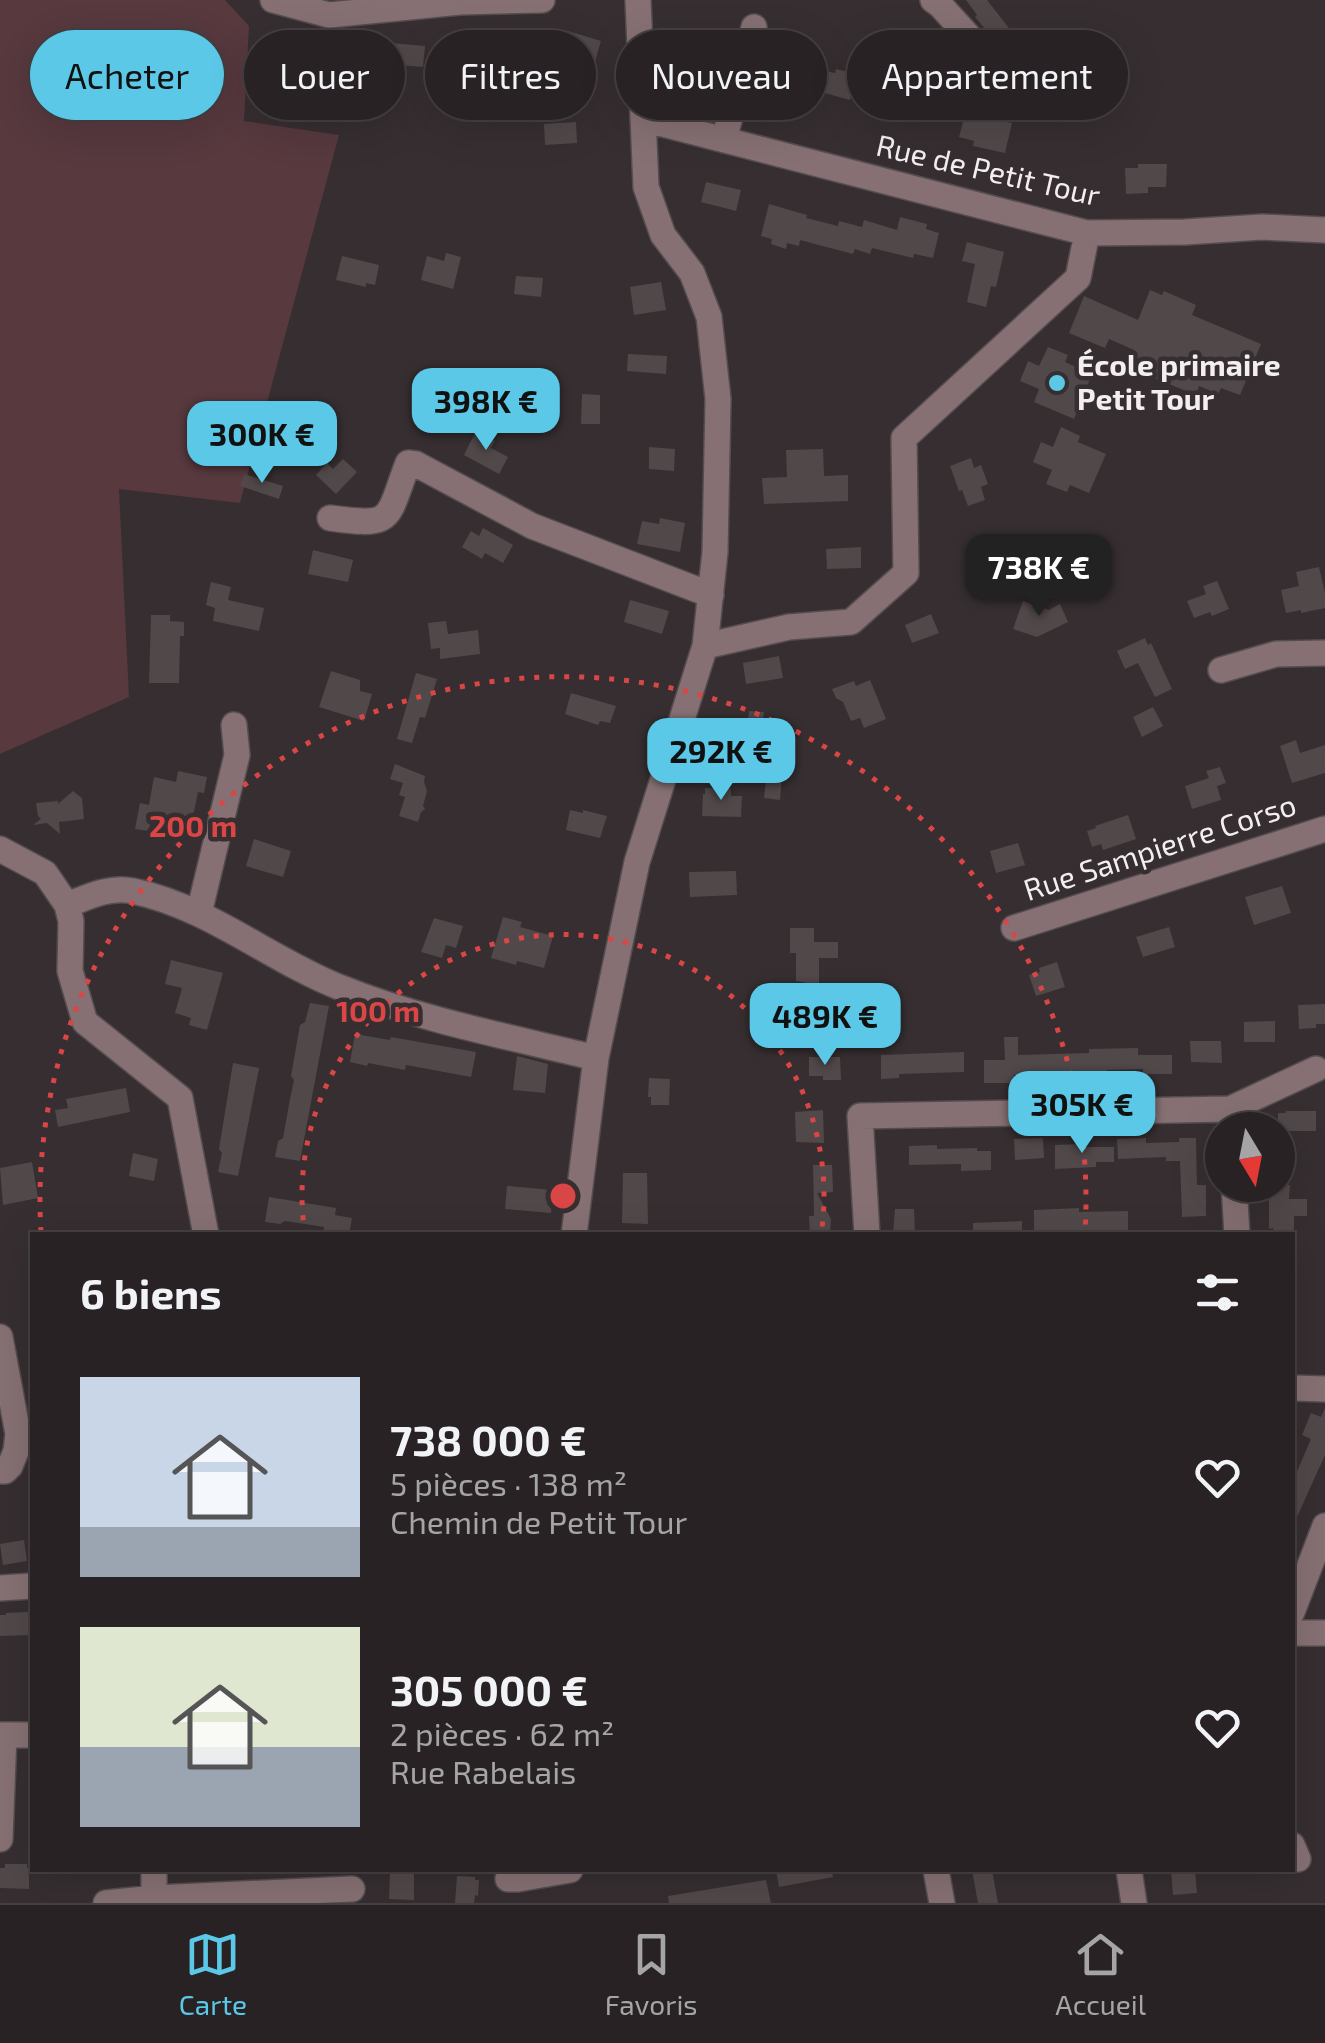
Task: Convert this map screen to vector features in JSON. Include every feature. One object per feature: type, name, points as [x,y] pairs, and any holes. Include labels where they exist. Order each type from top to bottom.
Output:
[{"type":"street","points":[[274,0],[330,15],[460,2],[542,0]]},
{"type":"street","points":[[638,0],[639,30]]},
{"type":"street","points":[[933,0],[963,30]]},
{"type":"street","points":[[724,140],[754,27]]},
{"type":"street","points":[[574,1232],[596,1058],[637,862],[705,646],[716,552],[718,399],[709,317],[692,274],[663,235],[646,188],[643,120]]},
{"type":"street","name":"Rue de Petit Tour","points":[[647,120],[1087,233],[1325,230]]},
{"type":"street","points":[[705,646],[789,627],[851,622],[906,574],[904,438],[1078,278],[1087,233]]},
{"type":"street","points":[[330,518],[379,521],[389,514],[408,463],[416,464],[532,526],[711,596]]},
{"type":"street","points":[[1221,670],[1276,654],[1325,653]]},
{"type":"street","points":[[199,913],[236,755],[234,725]]},
{"type":"street","name":"Rue Sampierre Corso","points":[[1014,928],[1325,829]]},
{"type":"street","points":[[0,850],[45,873],[67,905],[70,970],[84,1022],[180,1098],[205,1232]]},
{"type":"street","points":[[67,905],[105,891],[130,890],[199,913],[336,986],[408,1012],[596,1058]]},
{"type":"street","points":[[1243,1112],[1316,1069]]},
{"type":"street","points":[[867,1232],[860,1116],[1205,1119]]},
{"type":"street","points":[[1235,1202],[1236,1232]]},
{"type":"street","points":[[0,1338],[18,1434],[10,1466],[0,1471]]},
{"type":"street","points":[[1295,1388],[1325,1389]]},
{"type":"street","points":[[1295,1604],[1325,1526]]},
{"type":"street","points":[[0,1588],[30,1586]]},
{"type":"street","points":[[1295,1633],[1325,1633]]},
{"type":"street","points":[[0,1839],[2,1735],[30,1735]]},
{"type":"street","points":[[154,1872],[154,1898]]},
{"type":"street","points":[[508,1884],[558,1872]]},
{"type":"street","points":[[936,1872],[942,1903]]},
{"type":"street","points":[[1129,1872],[1134,1903]]},
{"type":"street","points":[[106,1903],[353,1887]]},
{"type":"shaded area","points":[[0,0],[225,0],[249,26],[244,30],[244,121],[339,135],[240,503],[119,489],[129,697],[0,754]]},
{"type":"building","points":[[966,0],[987,0],[1011,30],[986,30]]},
{"type":"building","points":[[405,44],[425,46],[423,67],[405,65]]},
{"type":"building","points":[[827,71],[847,72],[847,99],[827,94]]},
{"type":"building","points":[[964,120],[1012,123],[1005,153],[973,146],[974,141],[959,137]]},
{"type":"building","points":[[576,122],[577,143],[545,145],[544,124]]},
{"type":"building","points":[[1138,164],[1167,164],[1166,187],[1148,187],[1148,193],[1126,194],[1125,168],[1138,168]]},
{"type":"building","points":[[706,182],[741,190],[736,211],[701,202]]},
{"type":"building","points":[[769,204],[838,226],[839,221],[862,227],[864,220],[897,230],[900,217],[927,224],[926,229],[939,233],[933,258],[914,254],[913,258],[872,248],[870,254],[855,249],[853,254],[800,240],[799,246],[787,243],[786,249],[761,236]]},
{"type":"building","points":[[967,242],[1004,252],[996,287],[991,286],[986,307],[967,302],[975,264],[962,261]]},
{"type":"building","points":[[446,253],[461,257],[453,289],[421,280],[427,256],[444,261]]},
{"type":"building","points":[[342,256],[379,265],[375,285],[366,283],[366,287],[336,280]]},
{"type":"building","points":[[516,276],[543,278],[541,297],[514,294]]},
{"type":"building","points":[[661,282],[666,310],[634,315],[630,287]]},
{"type":"building","points":[[1150,290],[1162,295],[1164,291],[1196,305],[1192,315],[1261,344],[1240,395],[1221,388],[1218,394],[1199,386],[1196,395],[1127,367],[1134,350],[1109,339],[1105,348],[1069,333],[1084,296],[1138,320]]},
{"type":"building","points":[[1048,347],[1068,355],[1065,362],[1092,374],[1074,419],[1034,402],[1039,389],[1020,381],[1028,361],[1039,366]]},
{"type":"building","points":[[628,354],[667,356],[666,374],[627,371]]},
{"type":"building","points":[[468,392],[486,403],[473,426],[454,415]]},
{"type":"building","points":[[582,394],[600,395],[600,424],[581,424]]},
{"type":"building","points":[[1061,427],[1080,436],[1078,442],[1106,454],[1089,493],[1070,485],[1067,492],[1046,484],[1052,470],[1033,462],[1041,442],[1053,447]]},
{"type":"building","points":[[476,431],[495,441],[491,448],[508,457],[499,474],[464,455]]},
{"type":"building","points":[[649,447],[675,449],[674,471],[649,469]]},
{"type":"building","points":[[823,449],[824,476],[848,475],[848,501],[764,504],[762,478],[787,477],[786,450]]},
{"type":"building","points":[[971,458],[974,468],[981,465],[988,484],[981,487],[985,500],[968,506],[950,466]]},
{"type":"building","points":[[343,459],[357,472],[336,494],[316,475],[327,463],[333,469]]},
{"type":"building","points":[[244,474],[283,486],[279,499],[240,486]]},
{"type":"building","points":[[660,518],[685,523],[680,552],[637,544],[642,521],[659,524]]},
{"type":"building","points":[[483,528],[513,545],[503,563],[485,553],[482,559],[462,547],[471,531],[479,536]]},
{"type":"building","points":[[861,547],[861,568],[827,569],[826,549]]},
{"type":"building","points":[[313,550],[353,560],[348,582],[308,574]]},
{"type":"building","points":[[1319,567],[1325,608],[1286,613],[1281,590],[1299,586],[1296,572]]},
{"type":"building","points":[[1217,581],[1229,609],[1194,618],[1187,601],[1206,594],[1203,586]]},
{"type":"building","points":[[211,582],[231,587],[228,600],[264,608],[259,631],[213,621],[215,608],[206,605]]},
{"type":"building","points":[[630,600],[669,611],[662,634],[624,622]]},
{"type":"building","points":[[1023,601],[1049,610],[1060,604],[1068,622],[1037,637],[1013,629]]},
{"type":"building","points":[[931,614],[939,633],[912,643],[905,625]]},
{"type":"building","points":[[151,615],[170,615],[170,621],[184,622],[179,683],[149,683]]},
{"type":"building","points":[[446,621],[448,634],[478,630],[480,654],[440,659],[440,648],[431,649],[428,623]]},
{"type":"building","points":[[1145,638],[1172,689],[1155,697],[1138,663],[1125,669],[1117,651]]},
{"type":"building","points":[[779,656],[783,678],[746,684],[743,663]]},
{"type":"building","points":[[331,671],[360,680],[360,691],[372,694],[364,721],[319,707]]},
{"type":"building","points":[[416,673],[437,679],[425,718],[420,717],[412,743],[397,739]]},
{"type":"building","points":[[870,680],[886,719],[864,728],[860,718],[851,721],[832,689]]},
{"type":"building","points":[[571,693],[616,706],[610,723],[600,721],[598,725],[565,714]]},
{"type":"building","points":[[1153,707],[1163,726],[1142,737],[1133,717]]},
{"type":"building","points":[[749,711],[764,712],[763,722],[775,723],[773,745],[726,742],[728,720],[748,722]]},
{"type":"building","points":[[1296,740],[1300,753],[1325,745],[1325,773],[1292,783],[1280,746]]},
{"type":"building","points":[[768,762],[783,763],[780,800],[764,798]]},
{"type":"building","points":[[395,764],[425,776],[425,809],[418,822],[399,816],[405,797],[399,795],[403,783],[390,779]]},
{"type":"building","points":[[1220,767],[1226,783],[1217,786],[1221,800],[1192,809],[1185,786],[1209,778],[1206,771]]},
{"type":"building","points":[[178,771],[207,777],[204,793],[198,792],[191,826],[179,824],[178,828],[151,822],[148,831],[135,829],[140,803],[149,805],[154,777],[176,782]]},
{"type":"building","points":[[705,788],[731,789],[731,796],[742,796],[741,817],[702,816]]},
{"type":"building","points":[[73,791],[82,798],[84,819],[59,822],[60,834],[47,823],[33,825],[41,819],[36,803],[58,804]]},
{"type":"building","points":[[570,810],[607,816],[600,838],[566,830]]},
{"type":"building","points":[[1128,815],[1136,839],[1103,850],[1101,844],[1092,847],[1087,831]]},
{"type":"building","points":[[254,839],[291,851],[283,877],[246,866]]},
{"type":"building","points":[[1018,843],[1025,865],[996,873],[990,851]]},
{"type":"building","points":[[736,871],[737,895],[690,897],[689,872]]},
{"type":"building","points":[[1282,886],[1291,913],[1254,925],[1245,897]]},
{"type":"building","points":[[503,917],[522,922],[520,927],[553,936],[544,968],[491,958]]},
{"type":"building","points":[[434,918],[463,926],[456,948],[446,945],[442,958],[421,952]]},
{"type":"building","points":[[1169,927],[1175,947],[1143,957],[1136,937]]},
{"type":"building","points":[[790,928],[814,928],[814,942],[838,942],[838,958],[819,958],[819,985],[796,981],[796,953],[790,953]]},
{"type":"building","points":[[171,960],[223,973],[207,1030],[189,1025],[191,1018],[175,1013],[182,988],[165,984]]},
{"type":"building","points":[[1057,962],[1065,987],[1036,996],[1029,975]]},
{"type":"building","points":[[310,1003],[329,1006],[300,1161],[275,1157],[278,1141],[283,1138],[294,1080],[291,1076],[300,1025],[305,1022]]},
{"type":"building","points":[[1325,1004],[1325,1024],[1299,1029],[1298,1005]]},
{"type":"building","points":[[1275,1021],[1275,1042],[1244,1042],[1244,1022]]},
{"type":"building","points":[[355,1034],[476,1052],[471,1077],[406,1065],[405,1070],[350,1062]]},
{"type":"building","points":[[1004,1037],[1018,1037],[1018,1055],[1138,1048],[1138,1055],[1172,1055],[1172,1074],[1143,1074],[1143,1069],[1107,1070],[1048,1078],[1048,1074],[1014,1075],[1014,1083],[984,1083],[984,1060],[1005,1060]]},
{"type":"building","points":[[1190,1041],[1221,1041],[1222,1063],[1191,1062]]},
{"type":"building","points":[[964,1052],[964,1072],[899,1074],[899,1078],[881,1079],[881,1055]]},
{"type":"building","points":[[517,1056],[548,1064],[545,1093],[513,1090]]},
{"type":"building","points":[[809,1057],[840,1057],[841,1080],[809,1076]]},
{"type":"building","points":[[233,1063],[259,1068],[238,1176],[218,1172]]},
{"type":"building","points":[[649,1078],[670,1079],[669,1105],[651,1105]]},
{"type":"building","points":[[126,1088],[130,1112],[58,1127],[55,1110],[68,1108],[66,1099]]},
{"type":"building","points":[[823,1110],[824,1143],[796,1142],[795,1112]]},
{"type":"building","points":[[1316,1111],[1316,1131],[1295,1131],[1295,1112],[1286,1112]]},
{"type":"building","points":[[1043,1138],[1044,1158],[1015,1160],[1014,1139]]},
{"type":"building","points":[[1146,1138],[1146,1143],[1196,1138],[1197,1185],[1205,1185],[1206,1216],[1182,1217],[1180,1161],[1166,1161],[1166,1157],[1118,1159],[1117,1139]]},
{"type":"building","points":[[937,1145],[937,1149],[991,1151],[991,1170],[961,1171],[961,1164],[909,1165],[909,1146]]},
{"type":"building","points":[[1055,1145],[1114,1147],[1114,1162],[1055,1169]]},
{"type":"building","points":[[133,1153],[158,1159],[154,1181],[129,1176]]},
{"type":"building","points":[[32,1162],[38,1198],[3,1205],[0,1168]]},
{"type":"building","points":[[813,1165],[832,1165],[833,1192],[817,1193],[831,1219],[830,1232],[810,1232],[809,1216],[814,1216]]},
{"type":"building","points":[[623,1173],[647,1173],[648,1224],[622,1223]]},
{"type":"building","points":[[507,1186],[553,1190],[551,1213],[505,1209]]},
{"type":"building","points":[[269,1197],[336,1208],[335,1215],[352,1218],[350,1232],[323,1232],[324,1227],[285,1221],[265,1222]]},
{"type":"building","points":[[1307,1199],[1307,1216],[1294,1216],[1294,1232],[1274,1232],[1273,1228],[1269,1229],[1269,1202]]},
{"type":"building","points":[[895,1209],[914,1209],[915,1232],[893,1232]]},
{"type":"building","points":[[1034,1210],[1128,1211],[1128,1231],[1034,1232]]},
{"type":"building","points":[[1022,1221],[1022,1232],[973,1232],[973,1223]]},
{"type":"building","points":[[1325,1408],[1325,1455],[1295,1521],[1295,1476],[1311,1439],[1302,1435],[1311,1413],[1321,1417]]},
{"type":"building","points":[[24,1540],[27,1561],[3,1565],[0,1544]]},
{"type":"building","points":[[29,1612],[30,1635],[0,1636],[0,1615]]},
{"type":"building","points":[[5,1864],[27,1864],[29,1889],[0,1888],[0,1868],[5,1868]]},
{"type":"building","points":[[776,1872],[832,1872],[833,1877],[779,1887]]},
{"type":"building","points":[[972,1872],[992,1872],[998,1903],[978,1903]]},
{"type":"building","points":[[1171,1872],[1195,1872],[1197,1893],[1173,1895]]},
{"type":"building","points":[[390,1873],[414,1874],[414,1900],[389,1899]]},
{"type":"building","points":[[457,1876],[479,1880],[474,1903],[455,1903]]},
{"type":"building","points":[[766,1880],[771,1903],[669,1903],[668,1896]]},
{"type":"place","name":"École primaire Petit Tour","points":[[1057,383]]}]
